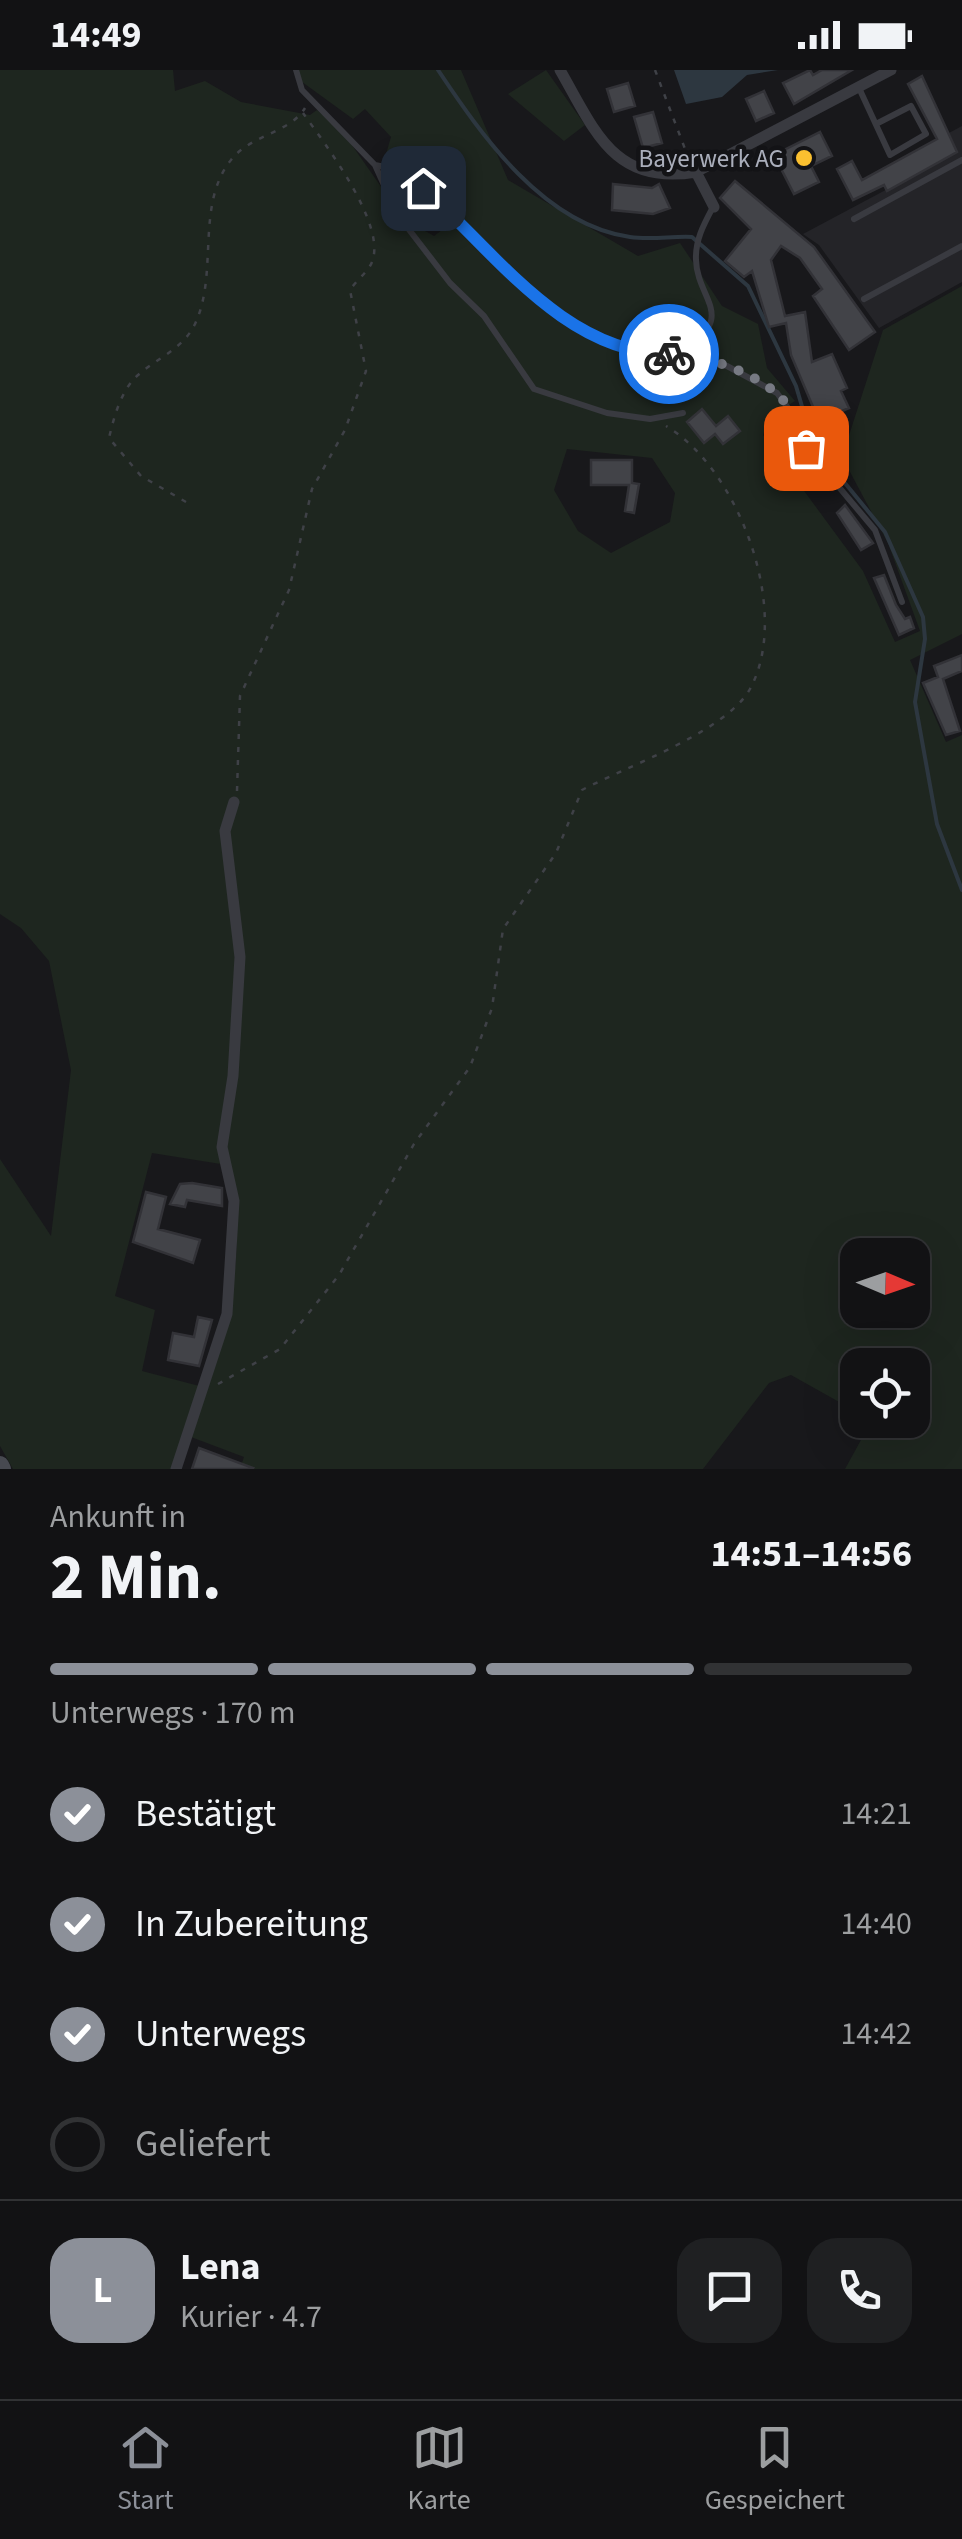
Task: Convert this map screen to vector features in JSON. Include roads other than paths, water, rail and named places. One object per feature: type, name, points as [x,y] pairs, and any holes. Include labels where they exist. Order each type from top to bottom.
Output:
[{"type":"street","points":[[560,70],[604,144],[637,172],[672,176],[696,172],[891,70]]},
{"type":"street","points":[[696,172],[714,207]]},
{"type":"street","points":[[176,1469],[227,1314],[234,1201],[222,1147],[233,1076],[240,957],[225,858],[225,831],[234,802]]},
{"type":"lane","points":[[296,70],[298,83],[375,165],[397,214],[450,283],[484,316],[534,389],[606,414],[654,419],[683,414]]},
{"type":"lane","points":[[858,87],[890,155],[926,134],[911,106],[876,124]]},
{"type":"lane","points":[[854,219],[962,160]]},
{"type":"lane","points":[[375,165],[404,170],[495,260],[572,324],[623,347],[678,354],[726,366],[777,393],[794,416],[806,448],[875,530],[902,602]]},
{"type":"lane","points":[[678,354],[695,344],[710,318],[712,304],[696,265],[696,246],[714,207]]},
{"type":"lane","points":[[864,299],[962,246]]},
{"type":"waterway","points":[[438,70],[495,149],[518,174],[570,215],[599,229],[630,237],[692,237],[748,286],[796,386],[813,444],[885,532],[923,617],[925,639],[915,702],[937,824],[962,890]]},
{"type":"place","name":"Bayerwerk AG","points":[[804,158]]}]
